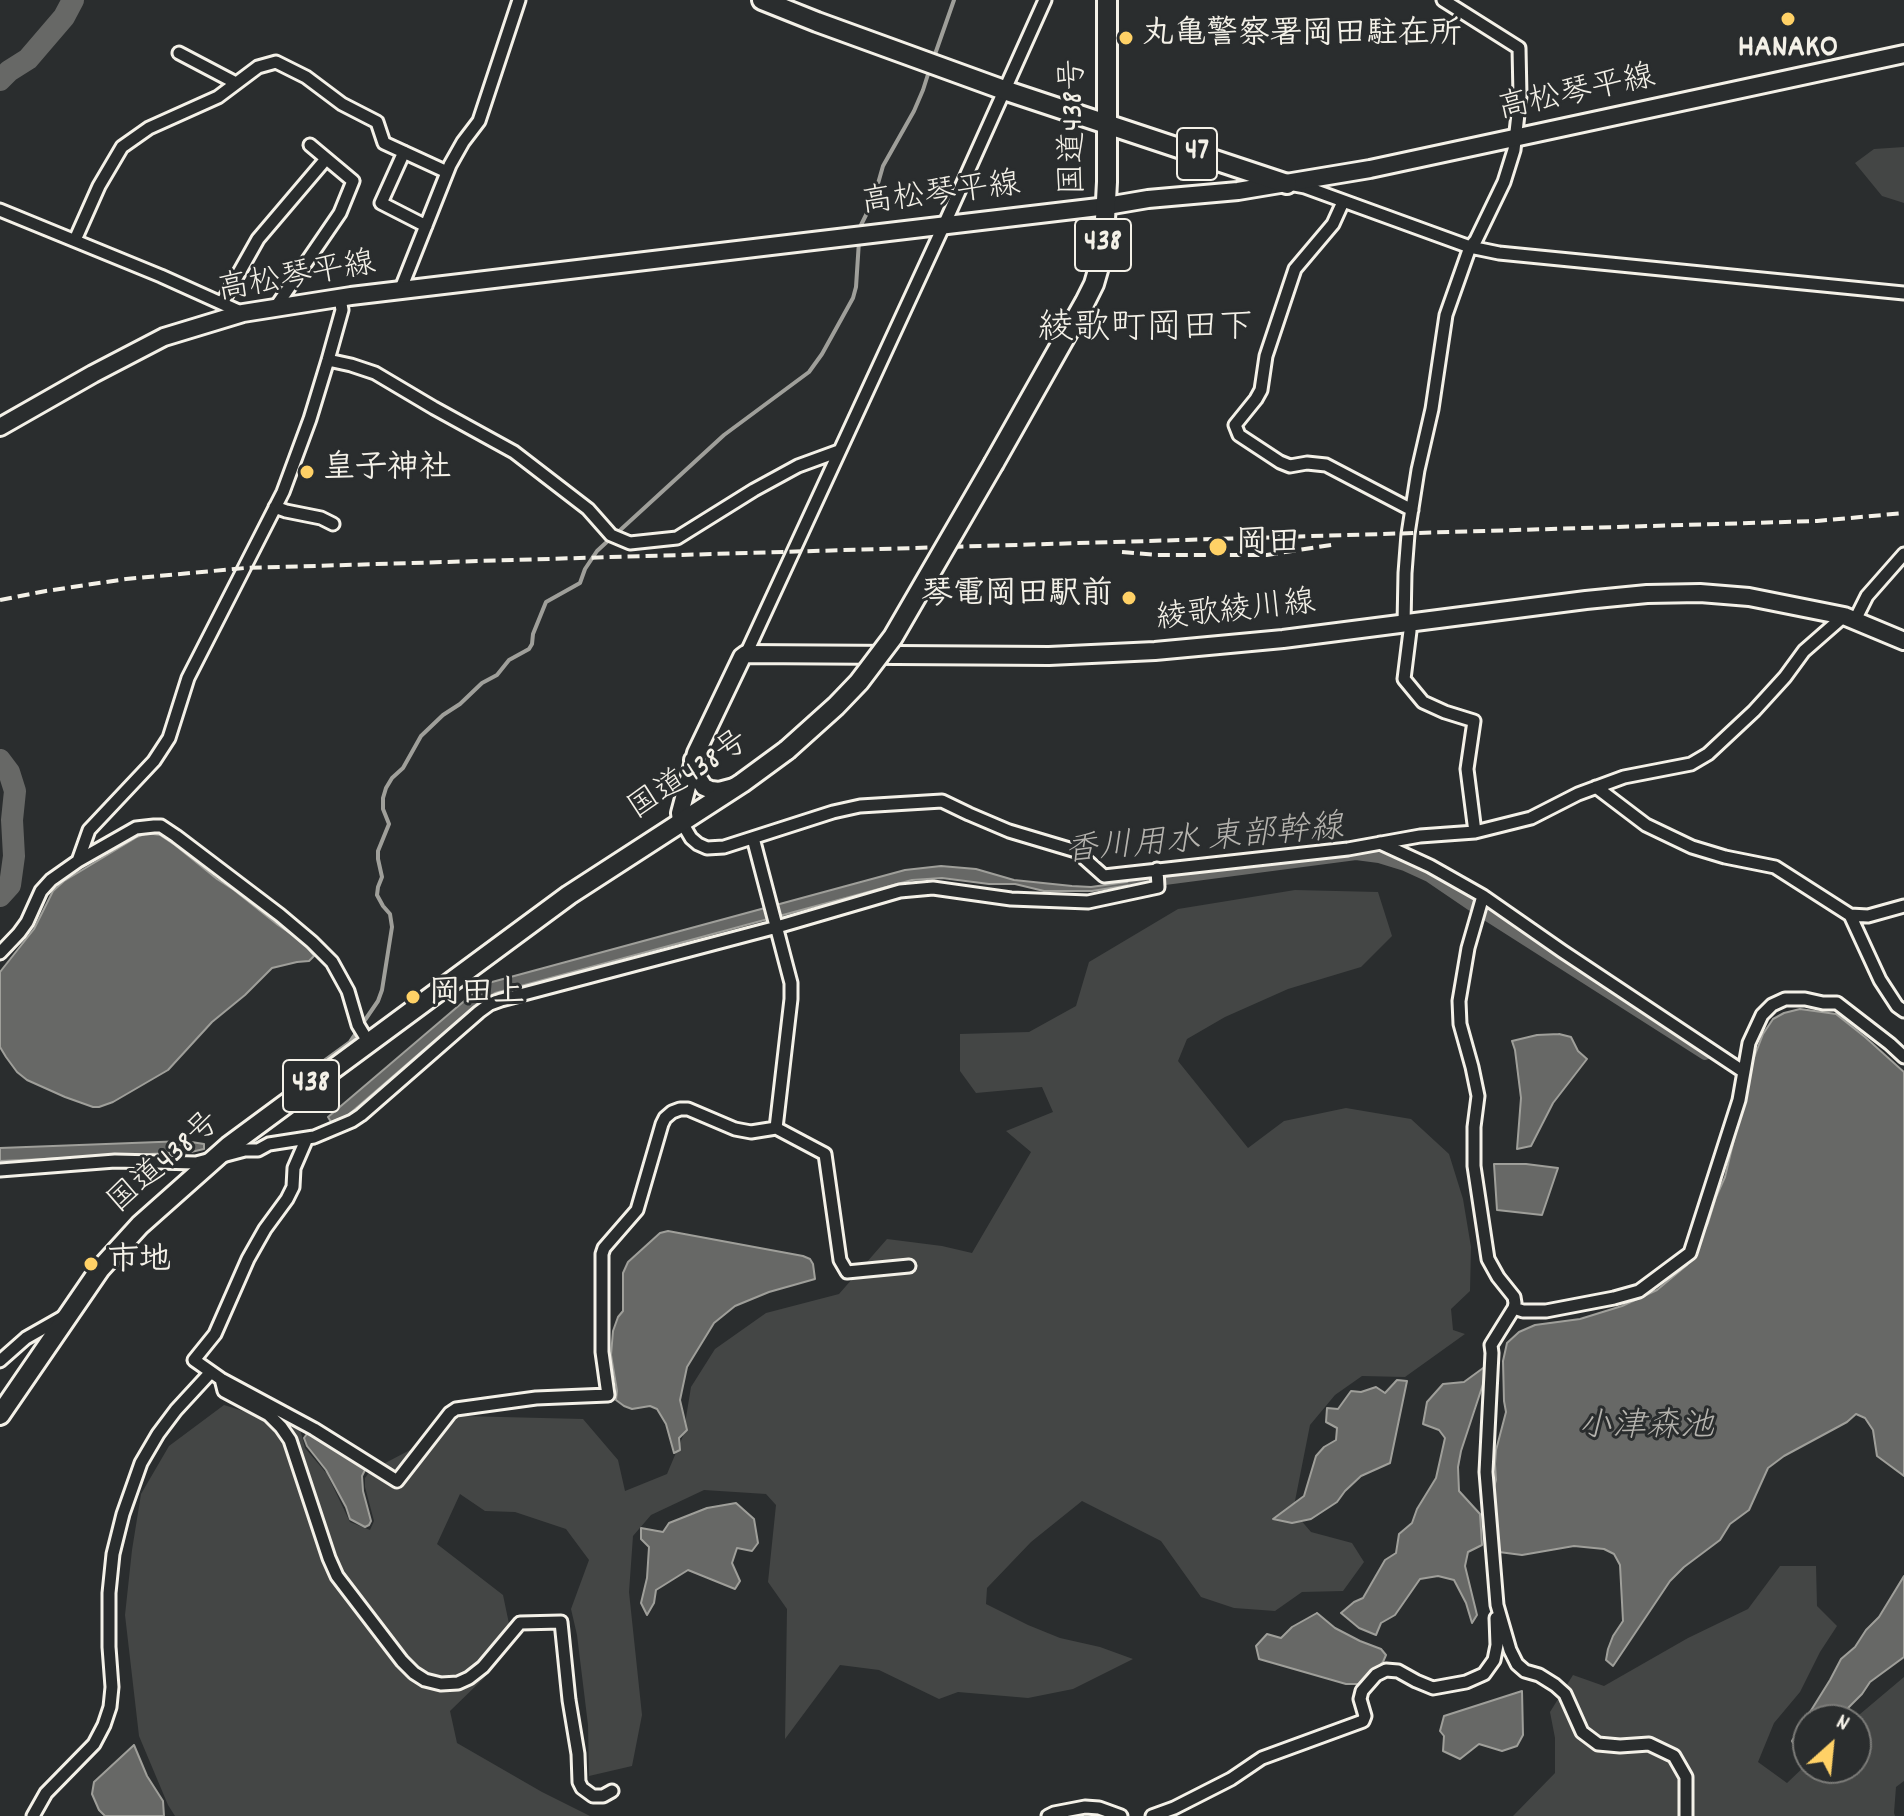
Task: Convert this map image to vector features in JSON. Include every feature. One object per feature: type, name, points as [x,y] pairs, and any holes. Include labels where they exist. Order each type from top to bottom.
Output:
[{"type":"main road","name":"47","points":[[762,0],[1004,90],[1287,184]]},
{"type":"main road","name":"国道438号","points":[[0,1415],[100,1269],[140,1225],[217,1157],[363,1033],[735,787],[787,750],[859,682],[893,637],[1094,284],[1101,260],[1107,206],[1107,0]]},
{"type":"main road","name":"高松琴平線","points":[[0,427],[164,337],[243,313],[340,298],[1287,184],[1370,169],[1904,54]]},
{"type":"main road","name":"綾歌綾川線","points":[[746,654],[1049,656],[1140,652],[1269,641],[1586,600],[1700,593],[1764,600],[1849,618],[1904,641]]},
{"type":"main road","points":[[681,821],[680,813],[693,760],[746,654]]},
{"type":"main road","points":[[693,760],[704,787],[719,791],[735,787]]},
{"type":"street","points":[[400,291],[447,172],[479,121],[519,0]]},
{"type":"street","points":[[746,654],[1045,0]]},
{"type":"street","points":[[1443,0],[1519,48],[1520,96],[1514,150],[1504,182],[1470,247],[1446,315],[1432,409],[1418,470],[1405,573],[1410,631],[1404,679],[1423,702],[1474,721],[1467,769],[1475,832]]},
{"type":"street","points":[[179,53],[236,83]]},
{"type":"street","points":[[75,240],[99,186],[122,147],[149,128],[218,97],[258,67],[276,62],[306,77],[342,104],[377,122],[384,143],[447,172]]},
{"type":"street","points":[[275,308],[321,244],[340,213],[353,181],[310,145]]},
{"type":"street","points":[[404,152],[381,203],[426,226]]},
{"type":"street","points":[[222,303],[258,239],[326,159]]},
{"type":"street","points":[[1287,184],[1305,187],[1470,247],[1534,257],[1904,293]]},
{"type":"street","points":[[1343,202],[1333,224],[1295,269],[1266,356],[1261,390],[1235,425],[1239,435],[1280,462],[1290,466],[1307,463],[1326,465],[1412,510]]},
{"type":"street","points":[[0,210],[243,313]]},
{"type":"street","points":[[78,861],[89,830],[154,761],[169,738],[188,678],[283,492],[328,360],[342,310],[340,298]]},
{"type":"street","points":[[328,360],[375,373],[514,452],[588,509],[613,537],[630,543],[677,538],[798,466],[839,451]]},
{"type":"street","points":[[275,507],[333,524]]},
{"type":"street","points":[[681,821],[698,844],[707,848],[724,847],[860,806],[942,801],[1009,831],[1076,851],[1104,876],[1157,876],[1420,836],[1475,832],[1531,818],[1578,794],[1624,777],[1691,764],[1708,754],[1754,711],[1804,651],[1849,618],[1904,554]]},
{"type":"street","points":[[1596,787],[1646,825],[1692,847],[1775,867],[1850,915],[1868,916],[1904,906]]},
{"type":"street","points":[[0,953],[19,933],[44,885],[78,861],[136,828],[154,826],[167,830],[312,942],[332,962],[348,991],[363,1033]]},
{"type":"street","points":[[753,838],[791,983],[776,1128]]},
{"type":"street","points":[[1379,843],[1430,866],[1483,896],[1744,1072]]},
{"type":"street","points":[[0,1170],[115,1161],[196,1163],[245,1150],[258,1150],[269,1144],[314,1137],[361,1115],[490,1004],[900,891],[933,888],[1011,899],[1088,902],[1158,887],[1157,876]]},
{"type":"street","points":[[1152,1816],[1231,1779],[1262,1758],[1363,1721],[1362,1691],[1376,1675],[1386,1670],[1398,1671],[1433,1688],[1466,1682],[1484,1674],[1494,1660],[1497,1605],[1486,1472],[1491,1345],[1514,1308],[1515,1298],[1488,1259],[1474,1166],[1478,1096],[1460,1024],[1459,1001],[1466,961],[1483,896]]},
{"type":"street","points":[[1850,915],[1880,980],[1897,1006],[1904,1011]]},
{"type":"street","points":[[1514,1308],[1546,1311],[1627,1295],[1639,1291],[1690,1253],[1739,1100],[1749,1043],[1762,1015],[1772,1005],[1785,999],[1837,1003],[1904,1057]]},
{"type":"street","points":[[307,1138],[294,1168],[293,1187],[287,1199],[248,1259],[215,1334],[194,1360],[221,1379],[314,1429],[397,1481],[456,1409],[536,1398],[608,1395],[602,1352],[602,1254],[637,1210],[665,1118],[680,1109],[688,1109],[735,1129],[751,1132],[776,1128],[825,1154],[840,1260],[847,1272],[909,1266]]},
{"type":"street","points":[[0,1361],[26,1338],[67,1315]]},
{"type":"street","points":[[33,1816],[46,1793],[94,1744],[104,1725],[112,1687],[109,1593],[113,1554],[123,1514],[141,1463],[158,1434],[211,1372]]},
{"type":"street","points":[[221,1379],[224,1391],[269,1415],[290,1440],[337,1576],[414,1673],[441,1684],[458,1683],[483,1667],[520,1623],[561,1622],[579,1782],[593,1796],[603,1796],[612,1791]]},
{"type":"street","points":[[1497,1605],[1517,1664],[1565,1694],[1582,1732],[1598,1744],[1649,1744],[1674,1756],[1686,1777],[1686,1816]]},
{"type":"street","points":[[1048,1816],[1085,1807],[1099,1808],[1121,1816]]},
{"type":"shaded area","points":[[1904,147],[1904,203],[1882,196],[1855,163],[1874,149]]},
{"type":"shaded area","points":[[1295,890],[1378,892],[1392,936],[1361,967],[1288,989],[1225,1017],[1187,1039],[1178,1061],[1248,1148],[1284,1121],[1346,1108],[1411,1119],[1449,1154],[1463,1199],[1471,1247],[1470,1291],[1451,1309],[1453,1330],[1465,1334],[1405,1377],[1362,1376],[1335,1395],[1310,1425],[1293,1511],[1311,1532],[1352,1543],[1364,1562],[1343,1591],[1302,1592],[1275,1611],[1234,1608],[1201,1597],[1161,1541],[1082,1501],[1031,1542],[987,1588],[986,1604],[1060,1638],[1100,1647],[1133,1659],[1073,1689],[1028,1698],[958,1692],[939,1699],[879,1670],[840,1665],[785,1739],[787,1609],[768,1582],[776,1505],[766,1494],[704,1490],[651,1515],[633,1536],[629,1592],[642,1715],[632,1766],[589,1776],[588,1725],[571,1609],[589,1560],[566,1529],[515,1512],[485,1511],[460,1494],[437,1544],[503,1595],[512,1638],[484,1678],[450,1711],[457,1743],[590,1816],[175,1816],[139,1736],[125,1615],[141,1494],[169,1446],[224,1405],[300,1429],[305,1448],[327,1474],[350,1522],[370,1530],[374,1521],[365,1478],[370,1471],[410,1450],[461,1416],[583,1419],[618,1460],[625,1491],[667,1474],[683,1436],[691,1387],[715,1349],[766,1313],[839,1294],[887,1239],[972,1253],[1031,1152],[1006,1131],[1053,1112],[1042,1087],[976,1093],[960,1071],[960,1034],[1029,1032],[1076,1006],[1089,962],[1178,909]]},
{"type":"shaded area","points":[[1780,1566],[1816,1566],[1817,1606],[1837,1626],[1800,1692],[1774,1723],[1758,1762],[1787,1783],[1792,1778],[1792,1784],[1872,1784],[1872,1704],[1904,1677],[1904,1781],[1896,1787],[1895,1816],[1513,1816],[1555,1773],[1555,1738],[1550,1712],[1573,1675],[1604,1686],[1688,1638],[1748,1609]]},
{"type":"water","points":[[147,833],[160,835],[175,845],[303,942],[314,956],[309,961],[272,968],[212,1022],[168,1070],[113,1102],[93,1107],[27,1080],[6,1057],[0,1047],[0,972],[34,929],[53,891],[64,881]]},
{"type":"water","points":[[941,866],[976,869],[1014,880],[1072,886],[1091,887],[1148,879],[1149,882],[1092,891],[1044,891],[1015,884],[942,878],[912,880],[495,993],[479,1002],[347,1116],[331,1122],[328,1117],[476,991],[492,982],[905,870]]},
{"type":"water","name":"小津森池","points":[[1800,1009],[1836,1014],[1904,1072],[1904,1476],[1877,1456],[1873,1430],[1865,1418],[1856,1414],[1784,1456],[1768,1468],[1749,1510],[1730,1524],[1720,1540],[1670,1581],[1613,1666],[1606,1660],[1608,1649],[1623,1621],[1620,1565],[1614,1554],[1604,1549],[1574,1546],[1522,1555],[1499,1552],[1490,1501],[1496,1480],[1496,1450],[1506,1412],[1503,1361],[1507,1343],[1519,1332],[1535,1325],[1580,1319],[1622,1306],[1657,1290],[1687,1265],[1708,1223],[1725,1177],[1753,1060],[1763,1034],[1773,1019]]},
{"type":"water","points":[[1559,1034],[1571,1037],[1578,1051],[1587,1059],[1553,1103],[1531,1146],[1517,1149],[1521,1098],[1512,1041]]},
{"type":"water","points":[[185,1141],[204,1144],[204,1149],[0,1161],[0,1148]]},
{"type":"water","points":[[1494,1164],[1558,1168],[1542,1215],[1497,1210]]},
{"type":"water","points":[[668,1231],[803,1256],[813,1264],[815,1279],[735,1306],[714,1323],[687,1367],[680,1400],[687,1430],[679,1438],[680,1450],[674,1453],[666,1424],[657,1409],[650,1406],[632,1409],[616,1400],[611,1355],[613,1331],[623,1311],[623,1273],[628,1262],[660,1233]]},
{"type":"water","points":[[1490,1363],[1458,1467],[1459,1491],[1480,1514],[1482,1545],[1468,1552],[1465,1566],[1477,1615],[1472,1623],[1454,1580],[1438,1576],[1420,1579],[1395,1615],[1381,1623],[1376,1635],[1359,1628],[1341,1613],[1363,1598],[1385,1560],[1396,1553],[1399,1534],[1412,1523],[1436,1478],[1445,1438],[1439,1430],[1423,1424],[1427,1402],[1443,1384],[1464,1382]]},
{"type":"water","points":[[1397,1380],[1407,1381],[1390,1463],[1361,1476],[1337,1502],[1311,1519],[1292,1523],[1273,1519],[1304,1496],[1316,1456],[1336,1440],[1337,1428],[1326,1422],[1327,1408],[1338,1409],[1351,1391],[1361,1392],[1376,1387],[1385,1393]]},
{"type":"water","points":[[309,1431],[366,1468],[362,1476],[371,1521],[369,1525],[365,1527],[350,1519],[326,1470],[307,1446],[304,1438]]},
{"type":"water","points":[[736,1503],[754,1519],[758,1543],[752,1551],[737,1548],[732,1563],[740,1581],[735,1589],[688,1570],[656,1590],[654,1603],[647,1615],[641,1603],[647,1578],[649,1547],[641,1539],[641,1528],[663,1532],[669,1523],[707,1508]]},
{"type":"water","points":[[1904,1576],[1904,1657],[1870,1682],[1852,1704],[1815,1704],[1841,1659],[1879,1617]]},
{"type":"water","points":[[1317,1613],[1335,1628],[1381,1649],[1386,1655],[1369,1678],[1359,1684],[1346,1684],[1259,1659],[1256,1646],[1267,1634],[1281,1638],[1292,1627]]},
{"type":"water","points":[[1522,1691],[1523,1735],[1517,1746],[1502,1751],[1479,1744],[1460,1759],[1443,1751],[1444,1736],[1440,1731],[1444,1716]]},
{"type":"water","points":[[134,1745],[147,1776],[163,1801],[164,1816],[105,1816],[92,1794],[94,1782]]},
{"type":"waterway","points":[[0,80],[28,59],[64,17],[73,0]]},
{"type":"waterway","points":[[933,60],[954,0]]},
{"type":"waterway","points":[[860,232],[883,166],[914,111],[930,68]]},
{"type":"waterway","points":[[617,533],[724,435],[809,372],[853,298],[859,241]]},
{"type":"waterway","points":[[295,1082],[350,1042],[382,990],[392,927],[390,914],[377,895],[382,877],[378,851],[389,824],[383,809],[386,788],[403,768],[421,736],[482,683],[497,675],[509,660],[529,649],[546,602],[580,583],[597,551],[610,539]]},
{"type":"waterway","points":[[0,760],[9,772],[15,791],[12,820],[14,856],[10,885],[0,896]]},
{"type":"waterway","name":"香川用水 東部幹線","points":[[1134,883],[1356,854],[1379,857],[1429,876],[1705,1054]]},
{"type":"railway","points":[[0,600],[126,579],[245,568],[1817,521],[1904,513]]},
{"type":"railway","points":[[1122,552],[1267,555],[1337,544]]},
{"type":"place","name":"HANAKO","points":[[1788,19]]},
{"type":"place","name":"丸亀警察署岡田駐在所","points":[[1126,38]]},
{"type":"place","name":"皇子神社","points":[[307,472]]},
{"type":"place","name":"岡田","points":[[1218,547]]},
{"type":"place","name":"琴電岡田駅前","points":[[1129,598]]},
{"type":"place","name":"岡田上","points":[[413,997]]},
{"type":"place","name":"市地","points":[[91,1264]]},
{"type":"district","name":"綾歌町岡田下","points":[[1146,332]]}]
